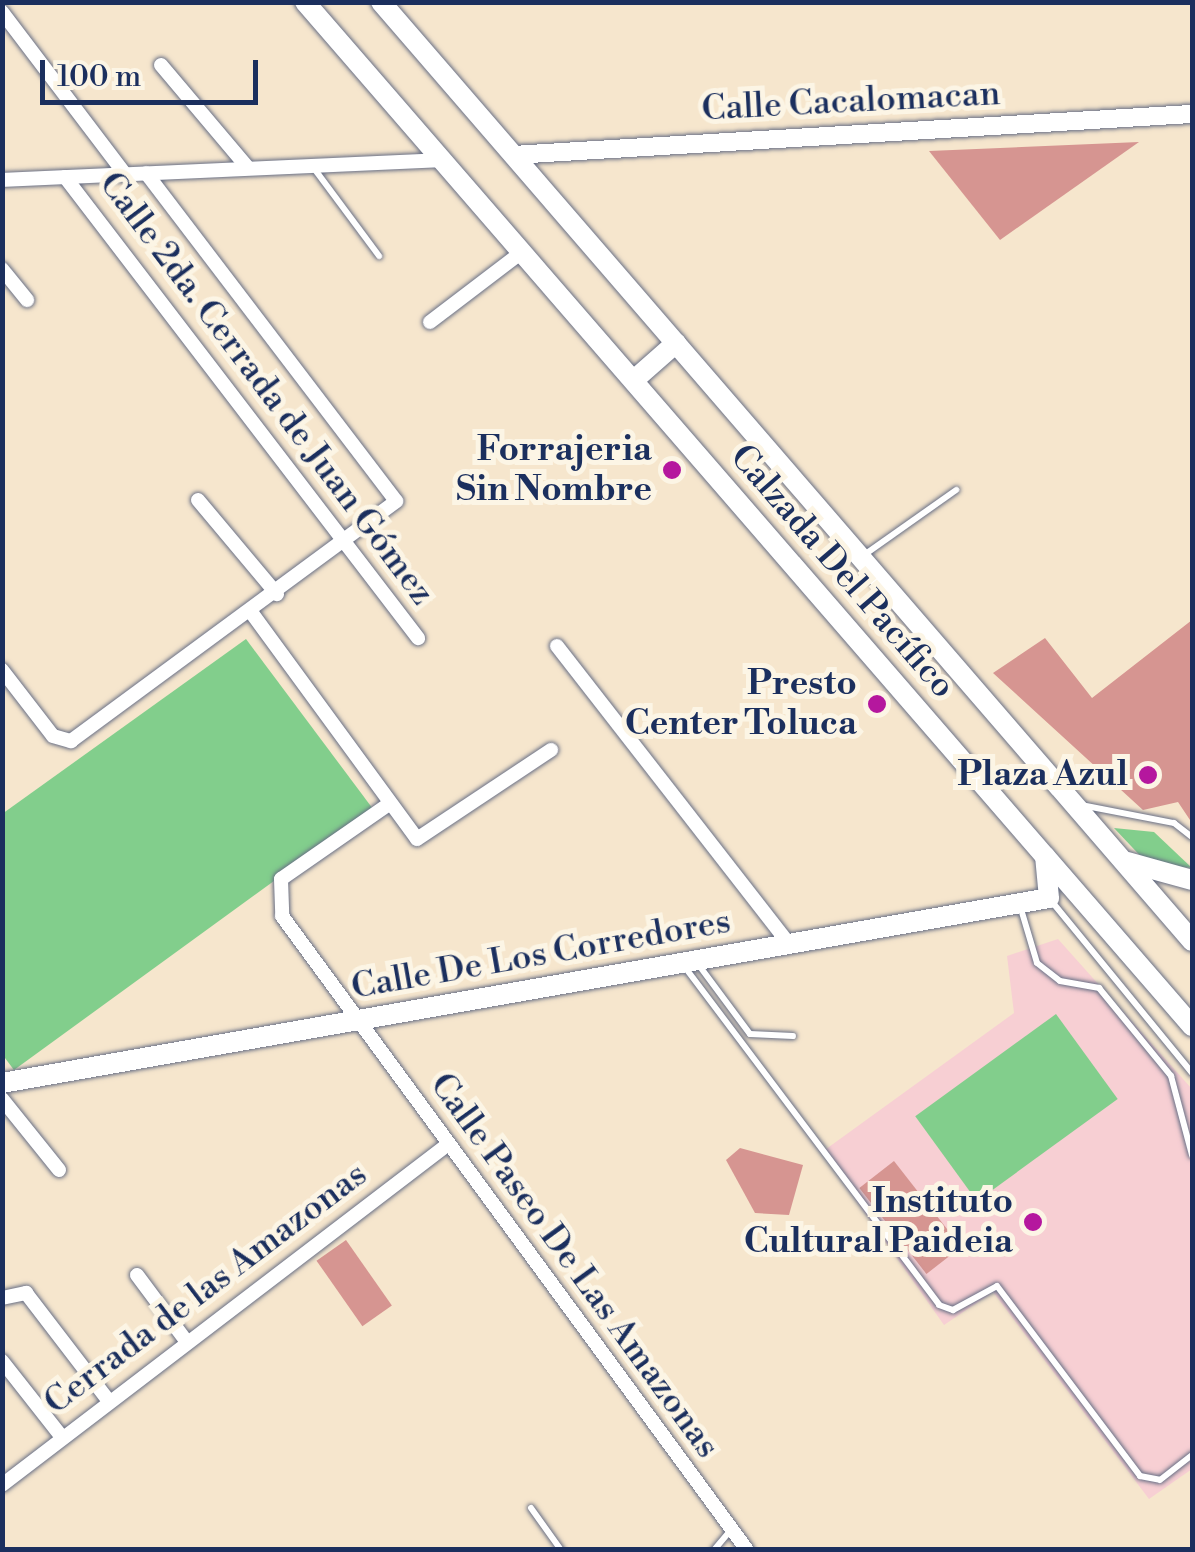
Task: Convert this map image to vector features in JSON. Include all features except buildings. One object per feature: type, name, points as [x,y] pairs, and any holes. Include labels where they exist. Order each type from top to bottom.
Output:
[{"type":"main road","name":"Calzada Del Pacífico","points":[[305,2],[1192,1026]]},
{"type":"main road","name":"Calzada Del Pacífico","points":[[381,2],[1192,939]]},
{"type":"main road","points":[[634,380],[676,343]]},
{"type":"main road","points":[[1045,856],[1049,898]]},
{"type":"main road","points":[[1127,862],[1192,880]]},
{"type":"main road","name":"Calle De Los Corredores","points":[[2,1083],[1049,898]]},
{"type":"street","points":[[2,12],[124,174]]},
{"type":"street","points":[[161,65],[248,168]]},
{"type":"street","name":"Calle Cacalomacan","points":[[513,155],[1192,114]]},
{"type":"street","points":[[2,180],[443,160]]},
{"type":"street","points":[[2,670],[65,743],[348,543],[396,497],[146,173]]},
{"type":"street","name":"Calle 2da. Cerrada de Juan Gómez","points":[[66,177],[418,638]]},
{"type":"street","points":[[430,322],[522,252]]},
{"type":"street","points":[[2,268],[27,300]]},
{"type":"street","points":[[198,500],[276,594]]},
{"type":"street","points":[[251,612],[389,804],[425,840],[551,750]]},
{"type":"street","points":[[557,646],[788,944]]},
{"type":"street","name":"Calle Paseo De Las Amazonas","points":[[389,804],[276,889],[282,916],[352,1020],[746,1550]]},
{"type":"street","points":[[2,1099],[59,1170]]},
{"type":"street","name":"Cerrada de las Amazonas","points":[[2,1485],[60,1436],[447,1145]]},
{"type":"street","points":[[137,1275],[188,1342]]},
{"type":"street","points":[[2,1298],[26,1293],[109,1401]]},
{"type":"street","points":[[2,1361],[60,1436]]},
{"type":"lane","points":[[312,166],[379,256]]},
{"type":"lane","points":[[859,558],[956,490]]},
{"type":"lane","points":[[1074,803],[1174,822],[1192,837]]},
{"type":"lane","points":[[1049,898],[1192,1073]]},
{"type":"lane","points":[[1020,903],[1038,963],[1060,982],[1100,988],[1171,1076],[1192,1155]]},
{"type":"lane","points":[[690,964],[750,1034],[793,1036]]},
{"type":"lane","points":[[690,964],[939,1304],[953,1310],[1001,1289],[1140,1476],[1160,1480],[1192,1455]]},
{"type":"lane","points":[[531,1508],[561,1550]]},
{"type":"lane","points":[[714,1550],[732,1529]]},
{"type":"shaded area","name":"Instituto Cultural Paideia","points":[[1058,939],[1192,1089],[1192,1469],[1149,1499],[993,1292],[944,1325],[822,1152],[1014,1013],[1007,956]]},
{"type":"green space","points":[[246,639],[373,809],[14,1070],[2,1054],[2,814]]},
{"type":"green space","points":[[1114,828],[1154,832],[1192,868],[1148,864]]},
{"type":"green space","points":[[1056,1014],[1118,1099],[977,1201],[915,1116]]},
{"type":"place","name":"Forrajeria Sin Nombre","points":[[672,470]]},
{"type":"place","name":"Presto Center Toluca","points":[[877,704]]},
{"type":"place","name":"Plaza Azul","points":[[1148,775]]},
{"type":"place","name":"Instituto Cultural Paideia","points":[[1033,1222]]}]
